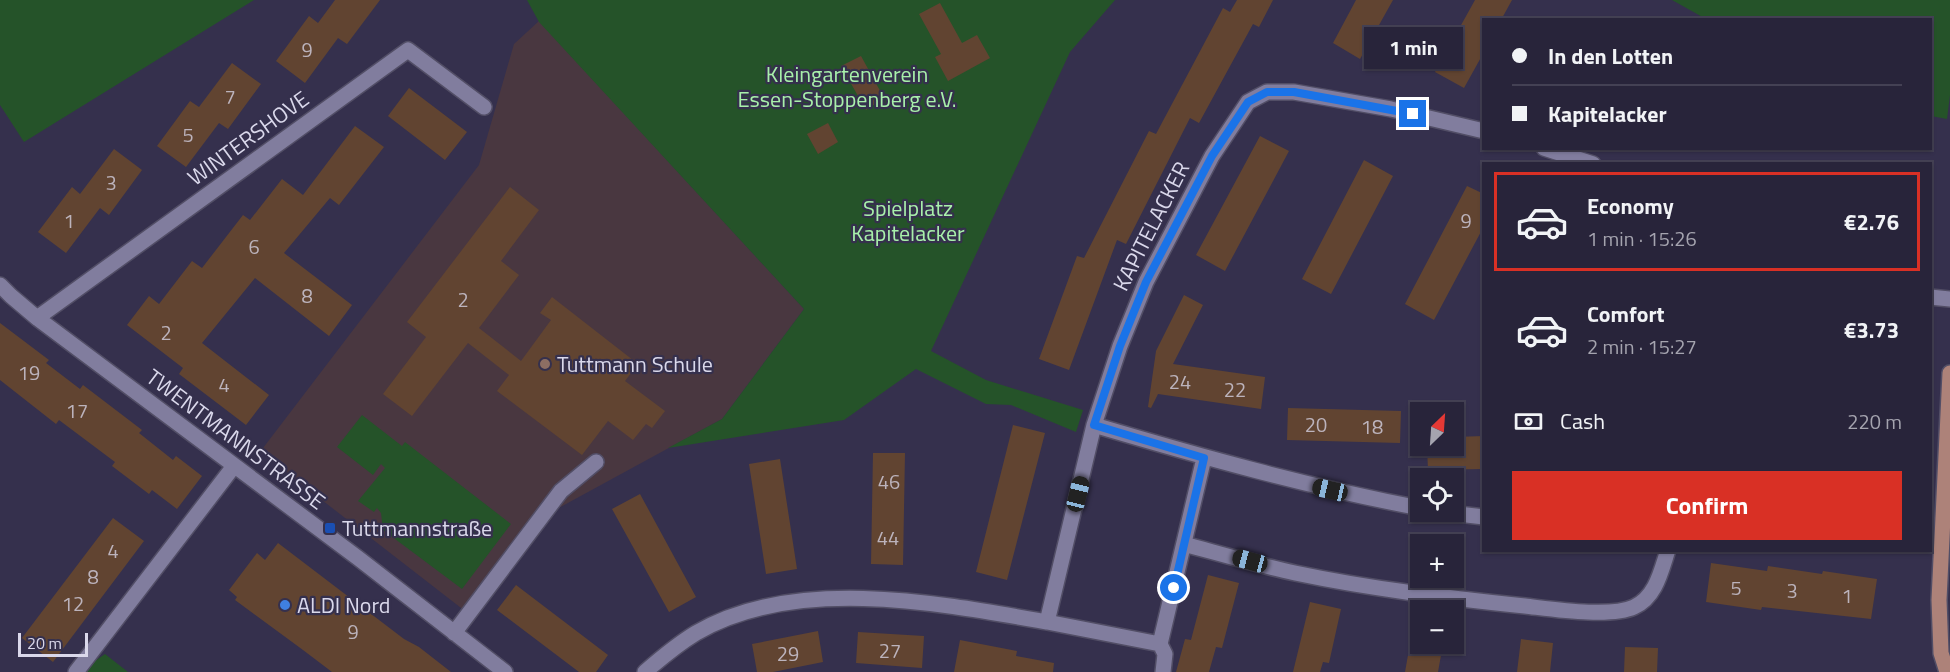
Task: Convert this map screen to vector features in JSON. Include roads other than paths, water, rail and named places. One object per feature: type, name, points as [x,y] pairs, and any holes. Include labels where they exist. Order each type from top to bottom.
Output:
[{"type":"main road","points":[[1947,672],[1941,653],[1950,373]]},
{"type":"street","name":"WINTERSHOVE","points":[[37,318],[408,50],[484,107]]},
{"type":"street","name":"KAPITELACKER","points":[[1047,622],[1094,425],[1120,346],[1146,282],[1212,156],[1248,102],[1267,92],[1294,92],[1391,109],[1482,131]]},
{"type":"street","points":[[1550,150],[1587,162]]},
{"type":"street","name":"TWENTMANNSTRASSE","points":[[0,285],[37,318],[505,672]]},
{"type":"street","points":[[1932,297],[1950,299]]},
{"type":"street","points":[[1094,425],[1204,458],[1410,506]]},
{"type":"street","points":[[1163,672],[1165,654],[1160,644],[1204,458]]},
{"type":"street","points":[[454,633],[561,491],[596,462]]},
{"type":"street","points":[[76,672],[234,466]]},
{"type":"street","points":[[1464,515],[1482,518]]},
{"type":"street","points":[[1184,544],[1294,573],[1406,593],[1563,610],[1613,612],[1633,608],[1650,595],[1661,573],[1667,552]]},
{"type":"street","points":[[645,672],[698,632],[743,613],[784,604],[869,599],[916,601],[1047,622],[1160,644]]},
{"type":"place","name":"Tuttmann Schule","points":[[545,364]]},
{"type":"place","name":"Tuttmannstraße","points":[[330,528]]},
{"type":"place","name":"ALDI Nord","points":[[285,605]]},
{"type":"park label","name":"Kleingartenverein Essen-Stoppenberg e.V.","points":[[847,86]]},
{"type":"park label","name":"Spielplatz Kapitelacker","points":[[908,220]]}]
